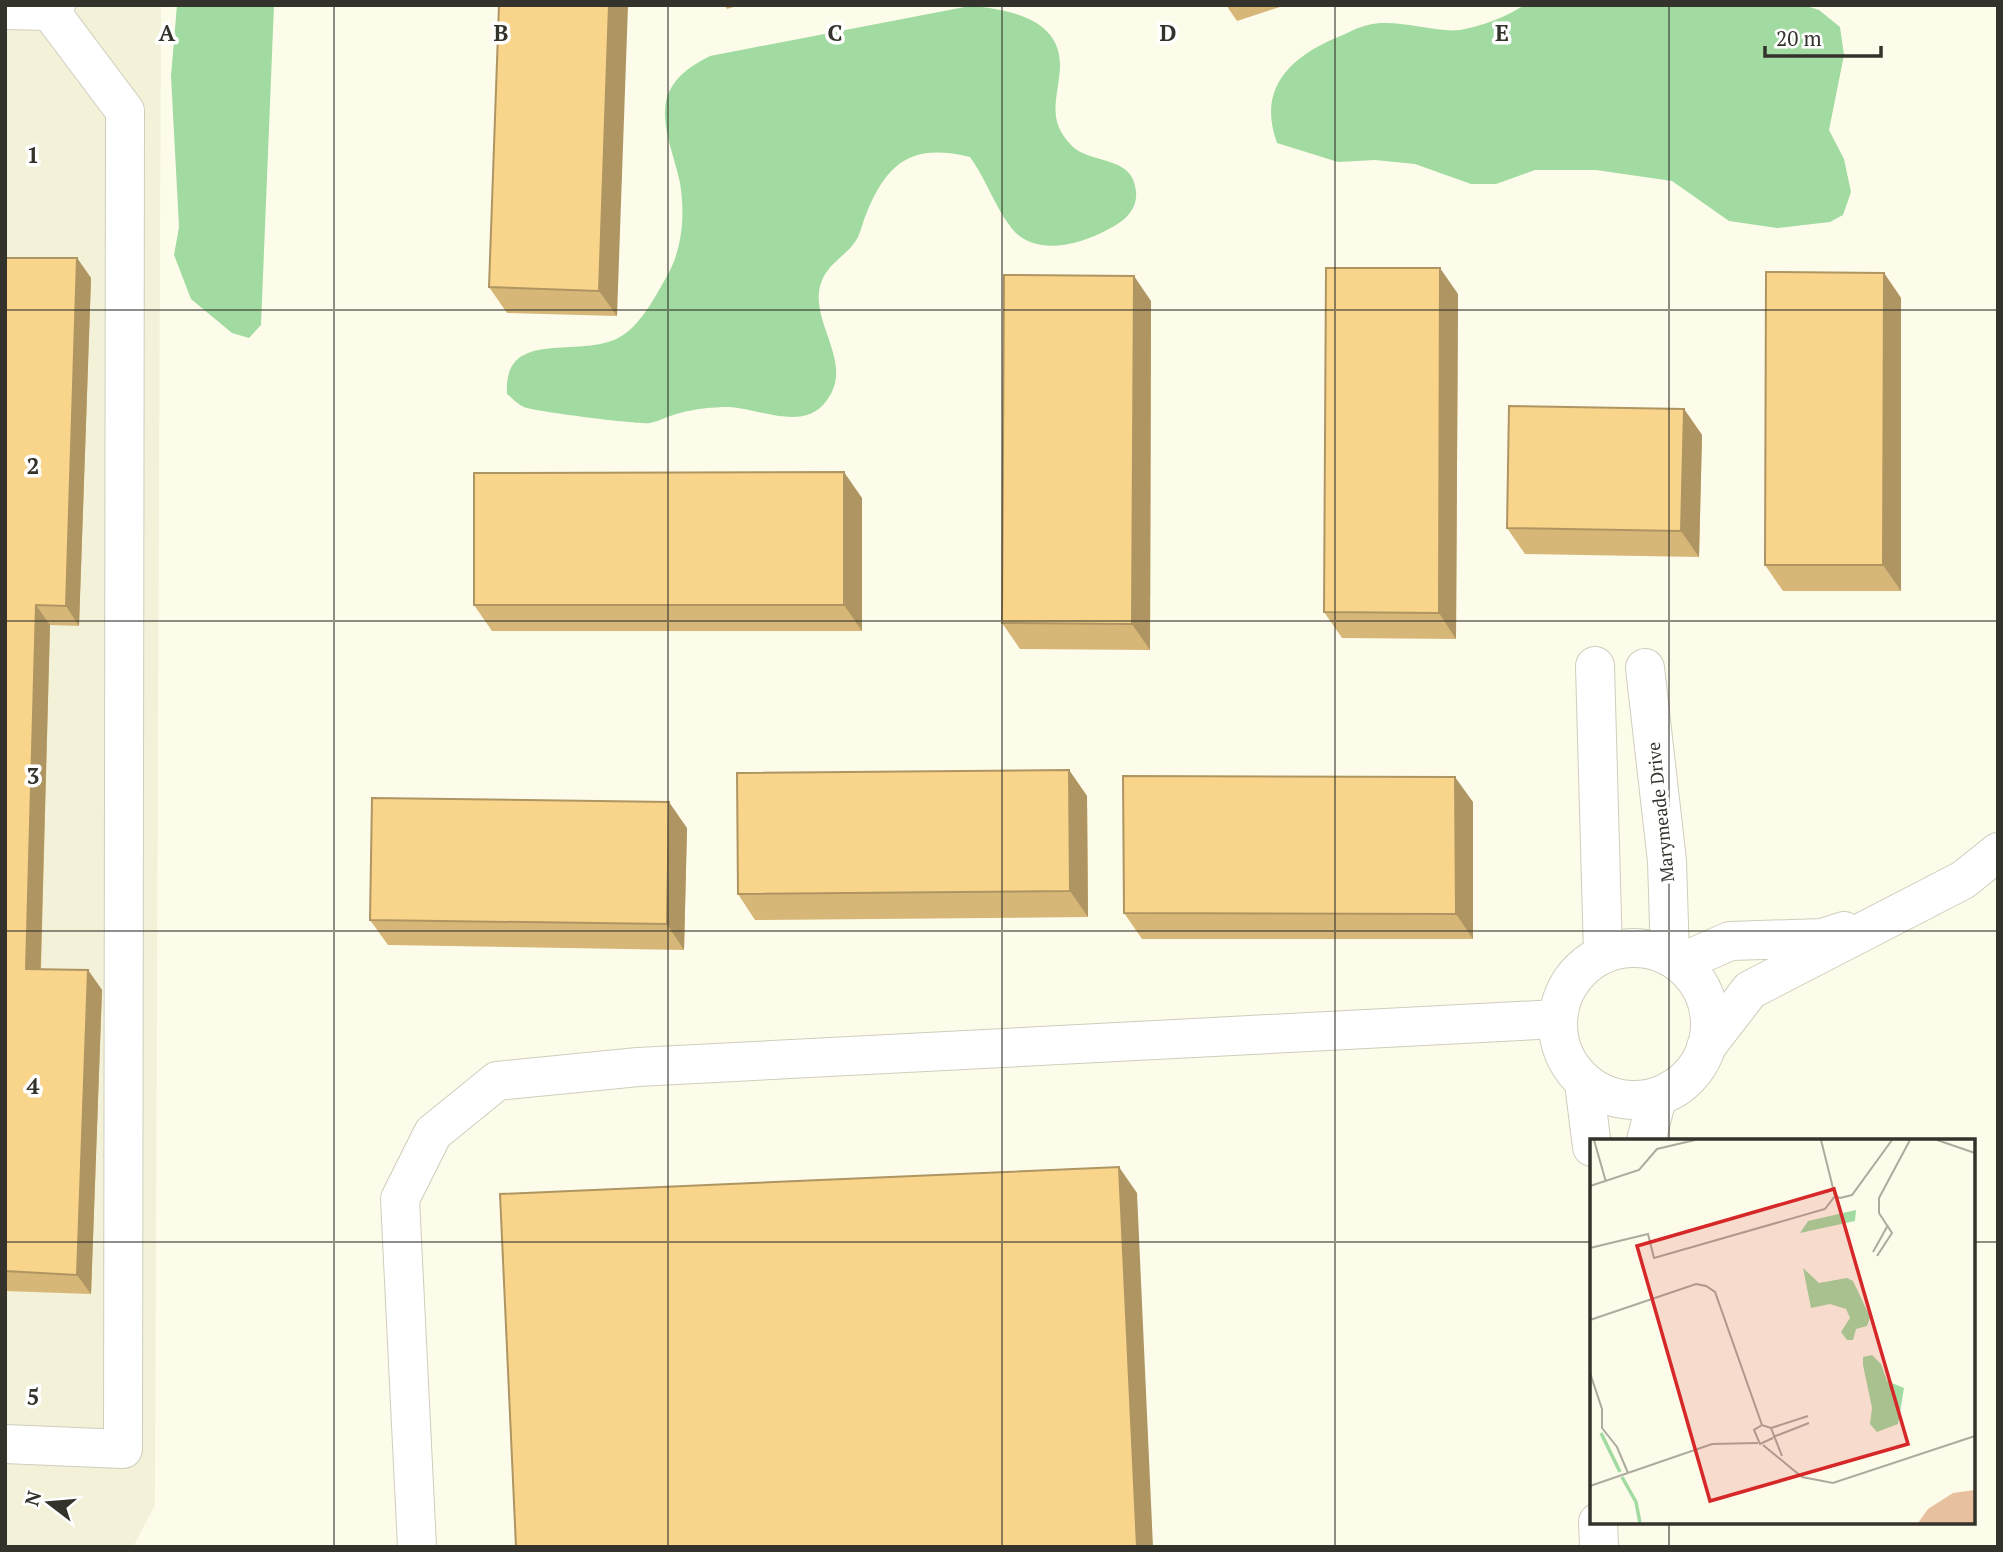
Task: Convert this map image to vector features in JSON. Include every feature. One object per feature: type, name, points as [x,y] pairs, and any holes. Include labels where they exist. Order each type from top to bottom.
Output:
[{"type":"street","points":[[5,10],[53,8],[125,111],[124,1449],[5,1444]]},
{"type":"street","points":[[1595,666],[1603,954]]},
{"type":"street","name":"Marymeade Drive","points":[[1645,668],[1667,860],[1675,960]]},
{"type":"street","points":[[1706,1047],[1710,1016],[1700,986],[1675,960],[1637,948],[1603,954],[1580,970],[1564,992],[1557,1019],[1563,1054],[1584,1083],[1607,1096],[1633,1101],[1659,1097],[1682,1083],[1697,1067],[1706,1047],[1750,990],[1963,880],[1998,852]]},
{"type":"street","points":[[1675,960],[1730,941],[1822,938],[1881,920]]},
{"type":"street","points":[[416,1547],[400,1199],[433,1133],[497,1081],[652,1066],[1557,1019]]},
{"type":"street","points":[[1584,1083],[1591,1139]]},
{"type":"street","points":[[1647,1139],[1657,1098],[1682,1083]]},
{"type":"street","points":[[1598,1524],[1600,1547]]},
{"type":"shaded area","points":[[5,5],[161,5],[155,1505],[133,1547],[5,1547]]},
{"type":"shaded area","points":[[177,5],[274,5],[261,325],[249,338],[232,333],[191,299],[174,255],[179,227],[171,76]]},
{"type":"shaded area","points":[[1525,5],[1804,5],[1819,10],[1840,27],[1844,55],[1829,130],[1844,159],[1851,192],[1843,215],[1830,222],[1777,228],[1729,221],[1672,181],[1596,170],[1535,170],[1496,184],[1471,184],[1415,164],[1375,160],[1338,162],[1277,143],[1271,106],[1275,91],[1292,65],[1321,45],[1360,27],[1379,23],[1460,30],[1494,20]]},
{"type":"shaded area","points":[[970,6],[1000,10],[1029,19],[1052,37],[1058,50],[1060,66],[1056,108],[1059,126],[1072,146],[1080,152],[1128,171],[1133,180],[1136,198],[1132,210],[1124,219],[1096,235],[1070,244],[1056,246],[1030,242],[1019,236],[1010,226],[970,157],[951,153],[919,155],[906,160],[885,179],[875,194],[858,237],[830,267],[821,282],[819,306],[835,360],[836,373],[834,387],[817,410],[794,417],[740,408],[710,408],[642,423],[531,409],[520,405],[507,394],[509,373],[517,360],[530,352],[602,344],[626,333],[646,311],[667,276],[679,242],[682,207],[680,183],[666,124],[666,100],[670,90],[687,70],[710,56]]},
{"type":"building","points":[[499,5],[609,5],[599,291],[489,287]]},
{"type":"building","points":[[5,258],[77,258],[66,606],[36,605],[26,969],[88,970],[77,1275],[5,1271]]},
{"type":"building","points":[[1326,268],[1440,268],[1439,613],[1324,612]]},
{"type":"building","points":[[1766,272],[1884,273],[1883,565],[1765,565]]},
{"type":"building","points":[[1004,275],[1134,276],[1132,624],[1002,623]]},
{"type":"building","points":[[1509,406],[1684,409],[1681,531],[1507,528]]},
{"type":"building","points":[[844,472],[844,605],[474,605],[474,473]]},
{"type":"building","points":[[1069,770],[1070,891],[738,894],[737,773]]},
{"type":"building","points":[[1123,776],[1455,777],[1456,914],[1124,913]]},
{"type":"building","points":[[372,798],[669,802],[667,924],[370,920]]},
{"type":"building","points":[[1119,1167],[1137,1547],[516,1547],[500,1194]]}]
